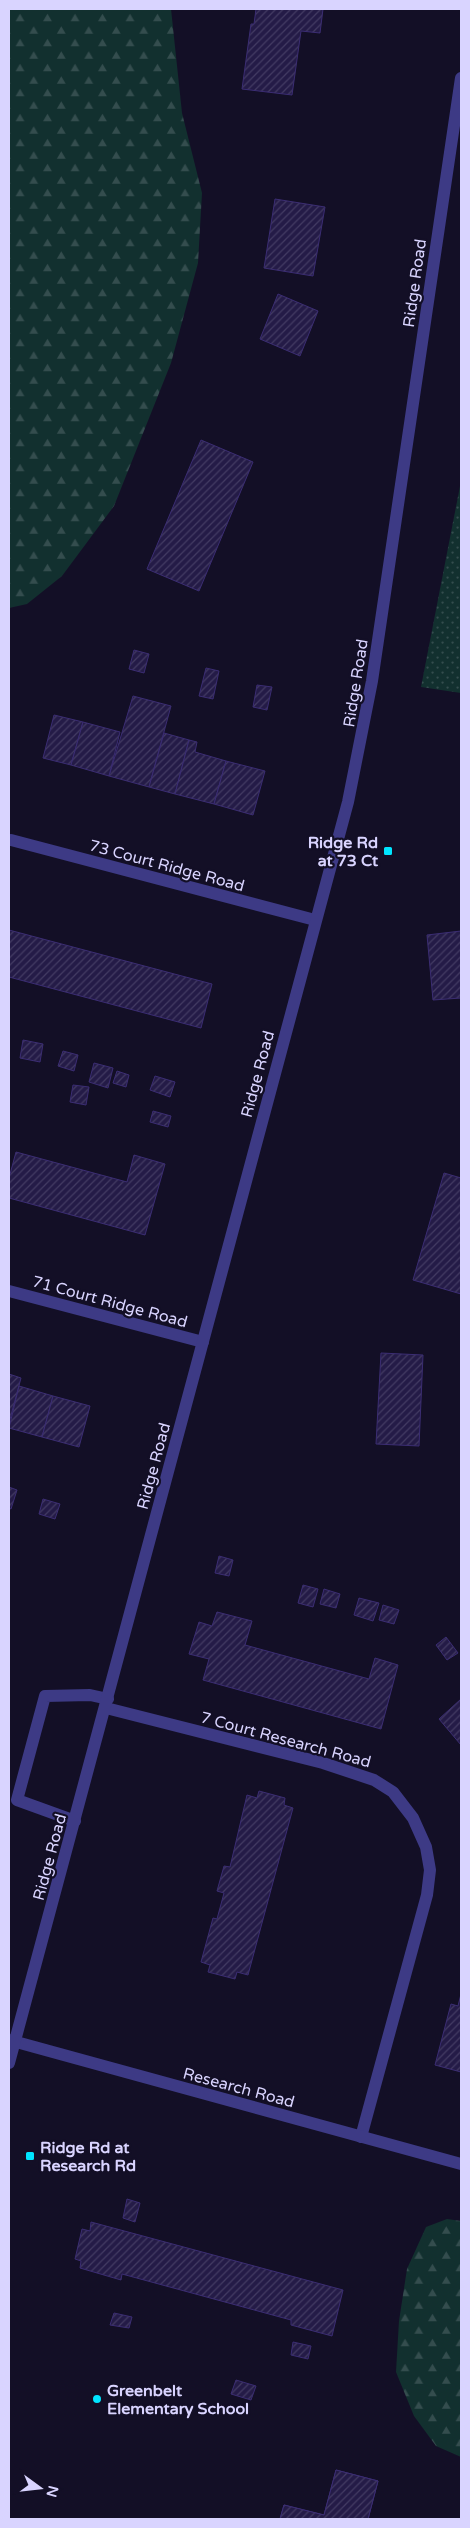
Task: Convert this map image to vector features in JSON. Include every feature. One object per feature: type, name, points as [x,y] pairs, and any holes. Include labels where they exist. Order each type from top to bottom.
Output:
[{"type":"street","name":"Ridge Road","points":[[9,2063],[12,2041],[76,1821],[348,802],[372,681],[461,78]]},
{"type":"street","name":"73 Court Ridge Road","points":[[11,840],[315,920]]},
{"type":"street","name":"71 Court Ridge Road","points":[[9,1291],[203,1342]]},
{"type":"street","name":"7 Court Research Road","points":[[76,1821],[17,1800],[45,1696],[90,1695],[107,1704],[323,1763],[374,1780],[394,1792],[413,1818],[426,1847],[430,1870],[427,1895],[361,2137]]},
{"type":"street","name":"Research Road","points":[[12,2041],[461,2164]]},
{"type":"green space","points":[[9,9],[171,9],[182,113],[202,193],[198,263],[171,363],[114,506],[62,576],[27,604],[9,608]]},
{"type":"green space","points":[[461,481],[461,693],[421,687]]},
{"type":"green space","points":[[447,2219],[461,2221],[461,2457],[436,2446],[414,2416],[396,2372],[399,2321],[407,2269],[426,2227]]},
{"type":"building","points":[[256,9],[323,9],[320,33],[301,31],[292,95],[242,89],[251,24],[254,24]]},
{"type":"building","points":[[275,199],[325,207],[313,276],[264,268]]},
{"type":"building","points":[[278,294],[318,311],[300,356],[260,339]]},
{"type":"building","points":[[201,440],[253,462],[199,591],[147,569]]},
{"type":"building","points":[[134,650],[149,654],[144,673],[129,669]]},
{"type":"building","points":[[206,668],[219,671],[213,699],[199,696]]},
{"type":"building","points":[[257,685],[272,687],[267,710],[253,707]]},
{"type":"building","points":[[133,696],[171,706],[149,787],[109,776]]},
{"type":"building","points":[[54,715],[83,722],[71,765],[43,758]]},
{"type":"building","points":[[83,722],[120,732],[109,776],[71,765]]},
{"type":"building","points":[[164,733],[189,740],[175,794],[149,787]]},
{"type":"building","points":[[189,740],[197,742],[195,752],[226,761],[214,804],[175,794]]},
{"type":"building","points":[[226,761],[265,771],[253,815],[214,804]]},
{"type":"building","points":[[9,930],[212,984],[201,1028],[9,977]]},
{"type":"building","points":[[461,931],[461,998],[433,1000],[427,935]]},
{"type":"building","points":[[23,1040],[43,1044],[40,1062],[20,1058]]},
{"type":"building","points":[[63,1051],[78,1055],[74,1071],[58,1066]]},
{"type":"building","points":[[94,1063],[113,1068],[108,1088],[89,1082]]},
{"type":"building","points":[[117,1071],[129,1075],[126,1087],[113,1083]]},
{"type":"building","points":[[155,1076],[175,1082],[170,1097],[150,1090]]},
{"type":"building","points":[[73,1085],[89,1087],[86,1105],[70,1102]]},
{"type":"building","points":[[153,1111],[171,1116],[168,1127],[150,1122]]},
{"type":"building","points":[[16,1152],[127,1182],[134,1155],[165,1164],[145,1235],[9,1198],[9,1178]]},
{"type":"building","points":[[444,1173],[461,1178],[461,1294],[413,1280]]},
{"type":"building","points":[[381,1353],[423,1355],[419,1446],[376,1444]]},
{"type":"building","points":[[9,1374],[21,1378],[9,1423]]},
{"type":"building","points":[[19,1386],[53,1396],[42,1437],[9,1428]]},
{"type":"building","points":[[53,1396],[90,1406],[79,1447],[42,1437]]},
{"type":"building","points":[[9,1487],[17,1490],[11,1509],[9,1508]]},
{"type":"building","points":[[43,1499],[60,1504],[55,1519],[39,1514]]},
{"type":"building","points":[[219,1556],[233,1560],[229,1576],[215,1573]]},
{"type":"building","points":[[303,1585],[318,1589],[313,1607],[298,1603]]},
{"type":"building","points":[[324,1589],[340,1594],[336,1608],[320,1604]]},
{"type":"building","points":[[359,1598],[379,1603],[373,1621],[354,1615]]},
{"type":"building","points":[[383,1605],[399,1610],[394,1624],[379,1620]]},
{"type":"building","points":[[217,1612],[252,1621],[245,1645],[369,1679],[375,1658],[398,1665],[381,1729],[203,1680],[209,1659],[189,1654],[199,1622],[212,1626]]},
{"type":"building","points":[[446,1637],[458,1653],[447,1660],[436,1645]]},
{"type":"building","points":[[461,1699],[461,1745],[439,1719]]},
{"type":"building","points":[[259,1791],[285,1798],[284,1805],[293,1808],[248,1975],[237,1972],[235,1979],[208,1972],[210,1965],[201,1962],[213,1918],[217,1919],[224,1893],[217,1891],[224,1866],[230,1867],[247,1795],[257,1798]]},
{"type":"building","points":[[461,1994],[461,2072],[435,2065],[451,2004],[458,2006]]},
{"type":"building","points":[[127,2199],[140,2203],[135,2222],[123,2218]]},
{"type":"building","points":[[91,2222],[343,2290],[332,2336],[291,2325],[291,2320],[122,2274],[121,2280],[80,2268],[81,2261],[75,2259],[82,2229],[90,2231]]},
{"type":"building","points":[[114,2313],[132,2317],[129,2328],[110,2325]]},
{"type":"building","points":[[293,2342],[311,2346],[308,2359],[291,2355]]},
{"type":"building","points":[[236,2380],[256,2386],[251,2400],[231,2394]]},
{"type":"building","points":[[336,2470],[378,2481],[368,2519],[280,2519],[284,2505],[324,2515]]},
{"type":"building","points":[[336,2470],[378,2481],[368,2519],[280,2519],[284,2505],[324,2515]]},
{"type":"place","name":"Ridge Rd at 73 Ct","points":[[388,851]]},
{"type":"place","name":"Ridge Rd at Research Rd","points":[[30,2156]]},
{"type":"place","name":"Greenbelt Elementary School","points":[[97,2399]]}]
